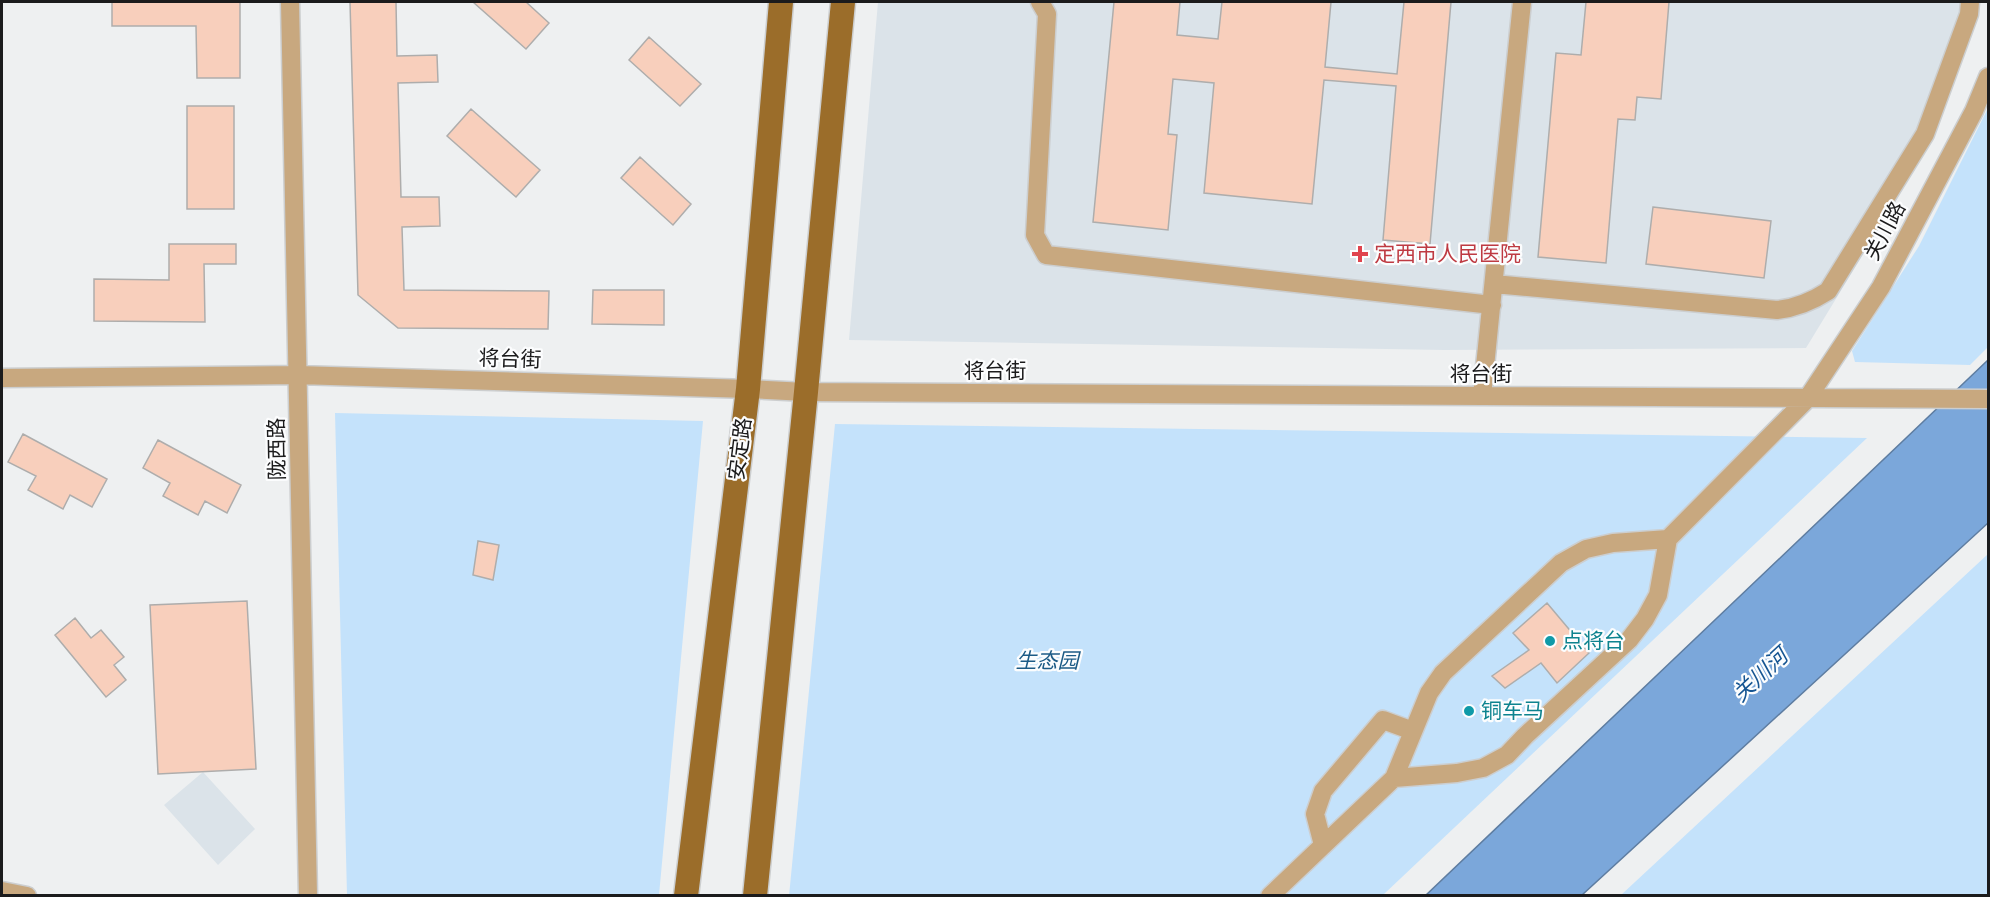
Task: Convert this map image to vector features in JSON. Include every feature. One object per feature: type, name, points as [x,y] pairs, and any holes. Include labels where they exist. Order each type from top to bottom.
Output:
[{"type":"main road","name":"安定路","points":[[686,896],[748,389],[782,2]]},
{"type":"main road","points":[[755,896],[843,2]]},
{"type":"street","name":"陇西路","points":[[290,2],[308,896]]},
{"type":"street","points":[[1040,2],[1047,14],[1035,236],[1046,255],[1492,305]]},
{"type":"street","points":[[1482,396],[1522,2]]},
{"type":"street","points":[[1494,284],[1777,310],[1798,306],[1828,291],[1925,134],[1969,14],[1970,2]]},
{"type":"street","name":"关川路","points":[[1668,538],[1807,399],[1881,286],[1974,111],[1989,77]]},
{"type":"street","name":"将台街","points":[[2,378],[298,375],[806,392],[1989,399]]},
{"type":"street","points":[[1270,896],[1394,778],[1429,693],[1443,673],[1561,563],[1586,549],[1668,538],[1658,595],[1645,619],[1629,640],[1507,755],[1483,768],[1457,773],[1394,778]]},
{"type":"street","points":[[1323,845],[1315,814],[1323,792],[1383,720],[1413,731]]},
{"type":"street","points":[[2,891],[27,896]]},
{"type":"shaded area","name":"定西市人民医院","points":[[878,2],[1965,2],[1915,169],[1806,348],[1444,350],[849,340]]},
{"type":"shaded area","points":[[203,772],[255,829],[218,865],[164,805]]},
{"type":"green space","points":[[1988,108],[1988,347],[1970,365],[1855,362],[1852,351],[1919,246]]},
{"type":"green space","points":[[335,413],[703,421],[659,895],[347,895]]},
{"type":"green space","name":"生态园","points":[[835,424],[1867,438],[1383,895],[789,896]]},
{"type":"green space","points":[[1988,554],[1988,895],[1621,895]]},
{"type":"water","name":"关川河","points":[[1988,360],[1988,523],[1582,895],[1425,896]]},
{"type":"building","points":[[112,2],[240,2],[240,78],[197,78],[196,26],[112,26]]},
{"type":"building","points":[[350,2],[396,2],[397,56],[437,55],[438,82],[398,83],[401,197],[439,197],[440,226],[402,227],[404,290],[549,291],[548,329],[398,328],[358,295]]},
{"type":"building","points":[[473,2],[526,2],[549,23],[526,49]]},
{"type":"building","points":[[1114,2],[1180,2],[1177,35],[1218,39],[1222,2],[1331,2],[1325,67],[1397,74],[1404,2],[1451,2],[1430,244],[1383,240],[1396,86],[1324,80],[1312,204],[1204,193],[1214,83],[1173,79],[1168,134],[1177,135],[1168,230],[1093,222]]},
{"type":"building","points":[[1586,2],[1669,2],[1661,99],[1637,97],[1635,120],[1618,119],[1606,263],[1538,257],[1556,53],[1581,55]]},
{"type":"building","points":[[649,37],[701,84],[680,106],[629,60]]},
{"type":"building","points":[[187,106],[234,106],[234,209],[187,209]]},
{"type":"building","points":[[471,109],[540,170],[516,197],[447,136]]},
{"type":"building","points":[[640,157],[691,204],[673,225],[621,178]]},
{"type":"building","points":[[1653,207],[1771,221],[1764,278],[1646,264]]},
{"type":"building","points":[[169,244],[236,244],[236,264],[204,264],[205,322],[94,321],[94,279],[169,280]]},
{"type":"building","points":[[593,290],[664,290],[664,325],[592,324]]},
{"type":"building","points":[[23,434],[107,479],[92,507],[70,495],[63,509],[28,490],[36,476],[8,462]]},
{"type":"building","points":[[158,440],[241,485],[227,513],[205,501],[198,515],[163,496],[170,483],[143,468]]},
{"type":"building","points":[[478,541],[499,545],[493,580],[473,575]]},
{"type":"building","points":[[247,601],[256,769],[158,774],[150,605]]},
{"type":"building","name":"点将台","points":[[1547,603],[1589,653],[1557,683],[1541,663],[1505,688],[1492,676],[1529,650],[1513,633]]},
{"type":"building","points":[[75,618],[91,638],[101,630],[124,657],[114,665],[126,680],[106,697],[55,635]]},
{"type":"place","name":"定西市人民医院","points":[[1360,254]]},
{"type":"place","name":"点将台","points":[[1550,641]]},
{"type":"place","name":"铜车马","points":[[1469,711]]}]
